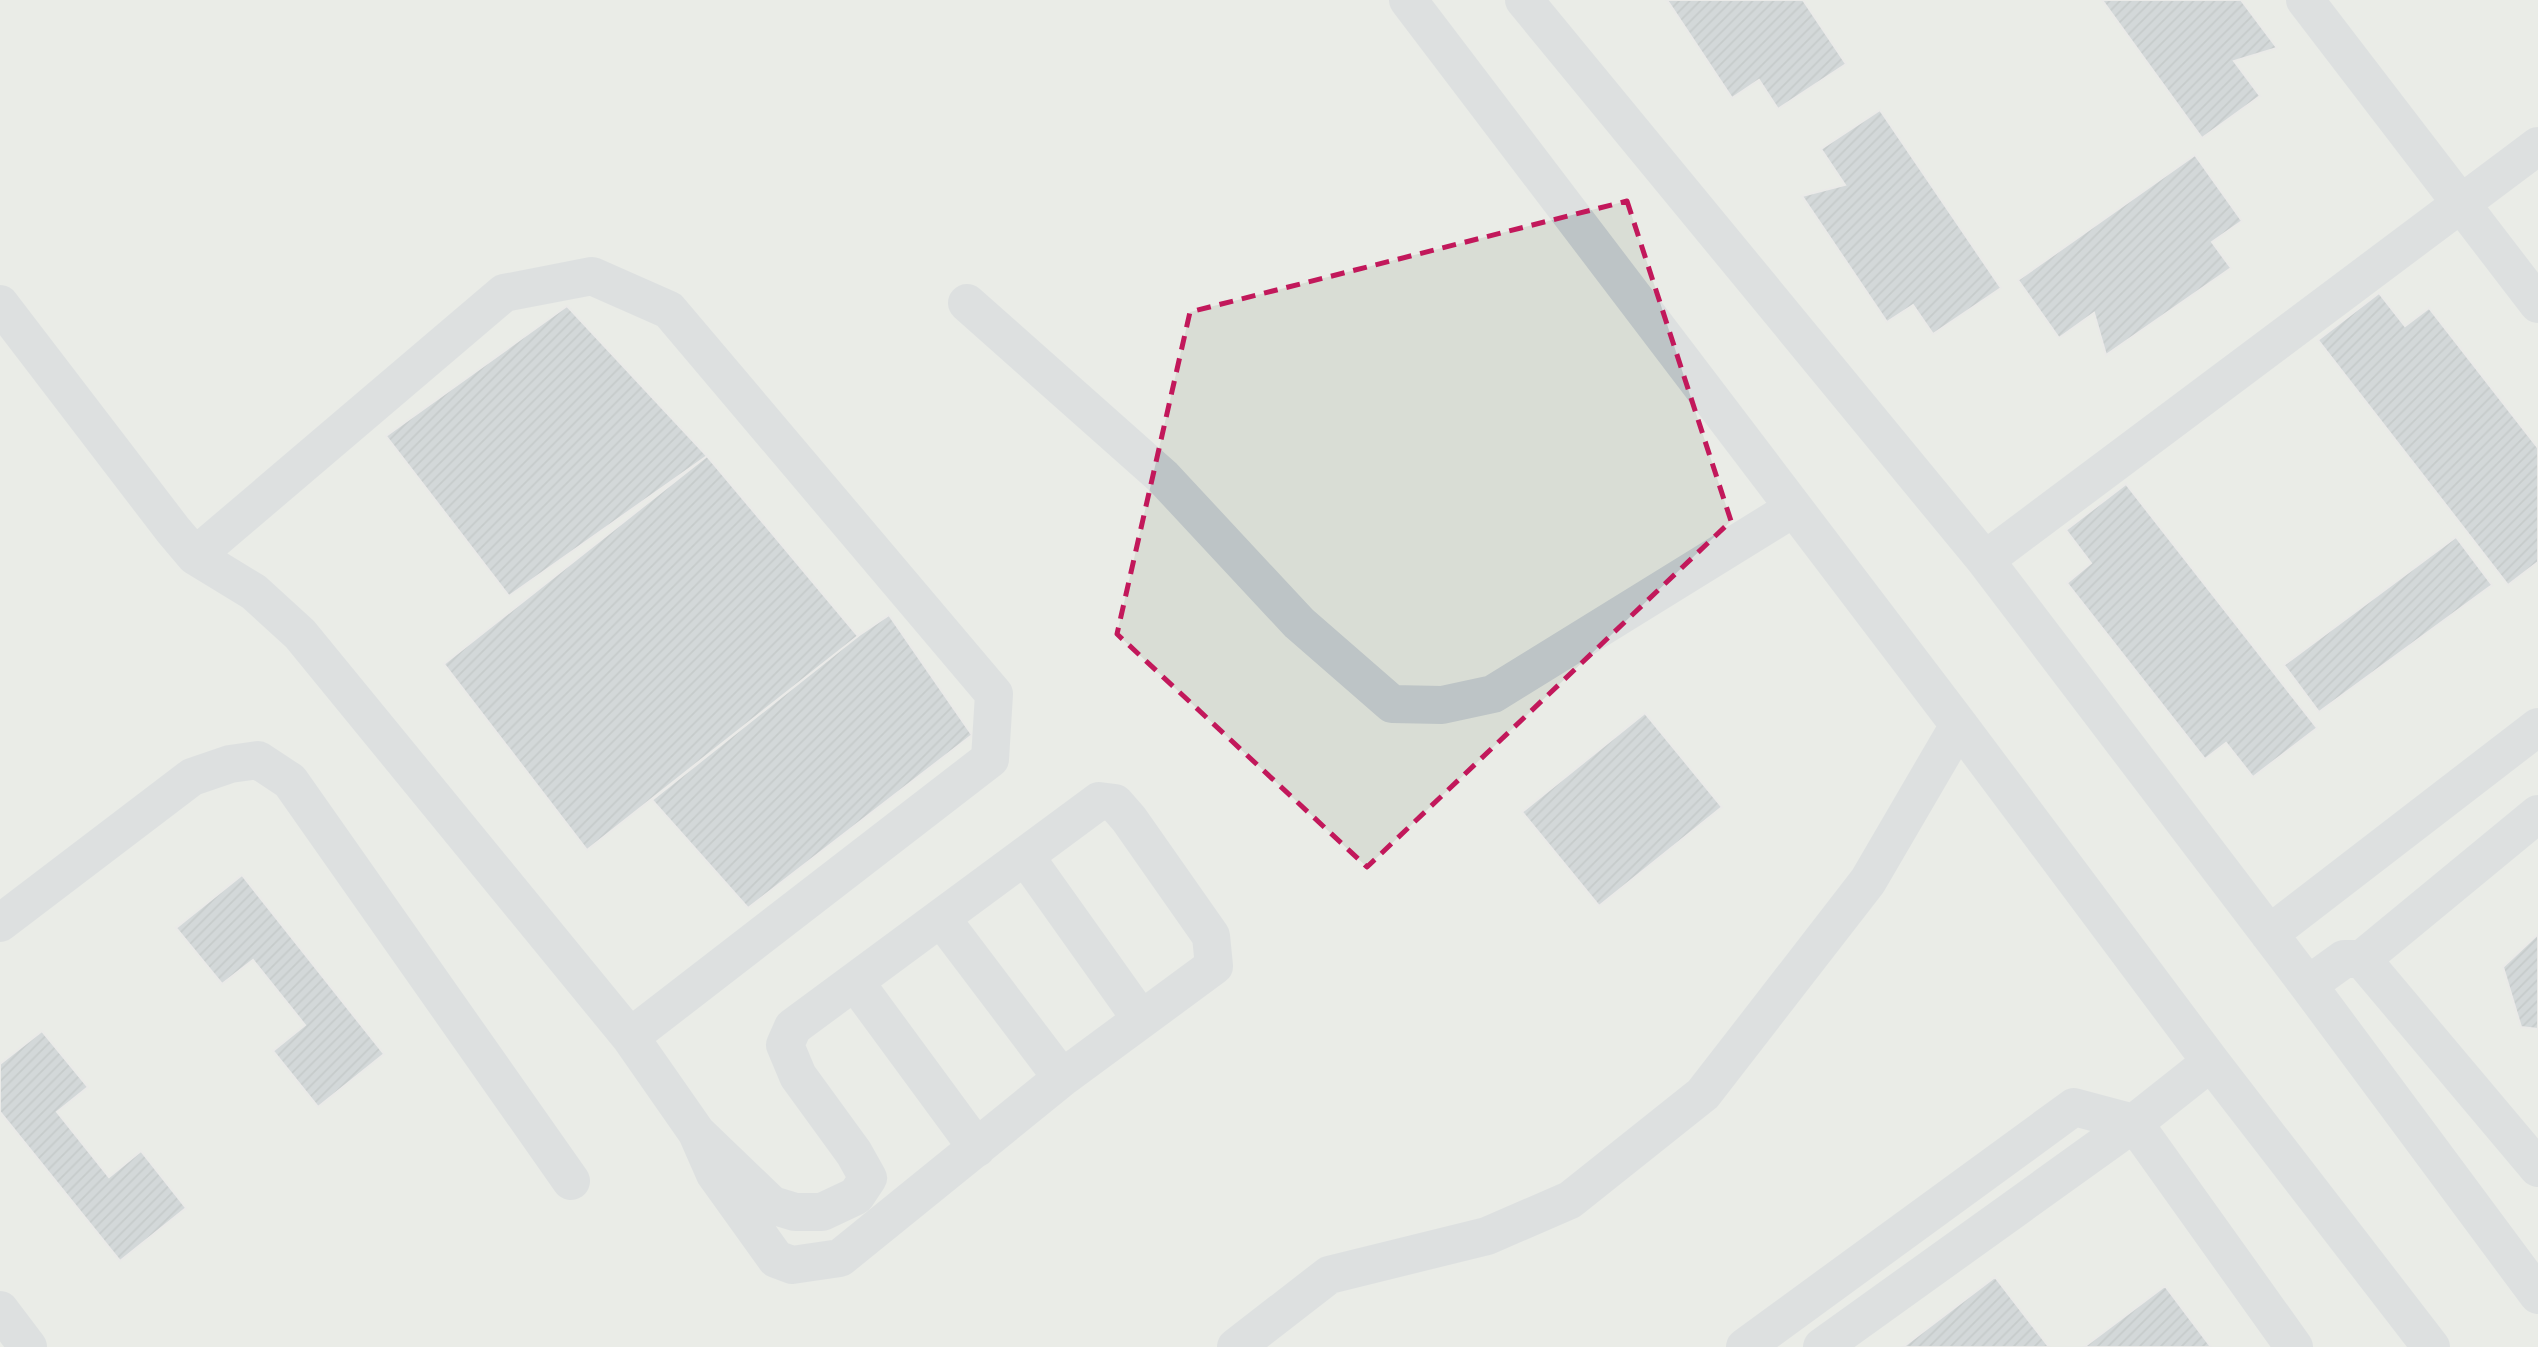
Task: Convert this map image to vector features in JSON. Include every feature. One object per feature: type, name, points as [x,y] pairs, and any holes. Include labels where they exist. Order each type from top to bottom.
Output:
[{"type":"street","points":[[1408,0],[1959,725],[2211,1062],[2431,1347]]},
{"type":"street","points":[[1524,0],[1985,560],[2308,985],[2538,1295]]},
{"type":"street","points":[[2305,0],[2538,304]]},
{"type":"street","points":[[1985,560],[2538,146]]},
{"type":"street","points":[[195,556],[504,293],[592,276],[669,310],[994,694],[990,759],[630,1037]]},
{"type":"street","points":[[967,303],[1163,477],[1299,623],[1392,704],[1442,705],[1493,694],[1794,508]]},
{"type":"street","points":[[0,304],[195,556],[254,592],[300,635],[630,1037],[696,1133],[715,1174],[776,1259],[792,1265],[840,1258],[1062,1078],[1214,966],[1211,936],[1129,819],[1115,803],[1099,801],[793,1027],[785,1045],[799,1076],[854,1153],[868,1178],[856,1196],[822,1212],[795,1212],[772,1205],[696,1133]]},
{"type":"street","points":[[1236,1347],[1329,1275],[1487,1236],[1570,1200],[1703,1094],[1868,881],[1959,725]]},
{"type":"street","points":[[2269,934],[2538,727]]},
{"type":"street","points":[[0,923],[192,778],[230,764],[258,760],[290,781],[571,1181]]},
{"type":"street","points":[[2308,985],[2344,959],[2362,959],[2538,814]]},
{"type":"street","points":[[1025,856],[1142,1019]]},
{"type":"street","points":[[941,918],[1062,1078]]},
{"type":"street","points":[[2362,959],[2538,1168]]},
{"type":"street","points":[[855,982],[977,1148]]},
{"type":"street","points":[[1822,1347],[2134,1123],[2211,1062]]},
{"type":"street","points":[[1745,1347],[2074,1107],[2134,1123],[2294,1347]]},
{"type":"street","points":[[0,1311],[28,1347]]},
{"type":"highlighted area","points":[[1627,201],[1731,521],[1367,867],[1117,634],[1190,312]]},
{"type":"shaded area","points":[[0,0],[2538,0],[2538,1347],[0,1347]]},
{"type":"building","points":[[1667,0],[1803,0],[1846,64],[1778,109],[1759,80],[1732,98]]},
{"type":"building","points":[[2102,0],[2241,0],[2277,48],[2234,61],[2260,96],[2202,138]]},
{"type":"building","points":[[1880,110],[2001,288],[1933,334],[1913,305],[1887,322],[1802,196],[1845,185],[1821,149]]},
{"type":"building","points":[[2195,155],[2242,221],[2212,242],[2231,268],[2106,355],[2094,313],[2059,338],[2018,280]]},
{"type":"building","points":[[2379,293],[2405,326],[2429,308],[2538,448],[2538,562],[2508,585],[2318,340]]},
{"type":"building","points":[[567,306],[707,456],[509,596],[386,436]]},
{"type":"building","points":[[707,456],[858,636],[587,850],[444,664]]},
{"type":"building","points":[[2126,484],[2317,728],[2253,777],[2226,743],[2205,759],[2067,583],[2091,563],[2066,530]]},
{"type":"building","points":[[2456,537],[2492,585],[2319,712],[2284,665]]},
{"type":"building","points":[[889,615],[972,735],[748,908],[652,800],[858,636]]},
{"type":"building","points":[[1645,713],[1722,807],[1599,906],[1522,812]]},
{"type":"building","points":[[242,875],[384,1054],[318,1107],[273,1051],[305,1025],[253,960],[222,984],[176,928]]},
{"type":"building","points":[[2537,935],[2538,1029],[2521,1027],[2503,967]]},
{"type":"building","points":[[42,1031],[88,1087],[57,1112],[109,1177],[141,1151],[186,1208],[120,1261],[0,1112],[0,1064]]},
{"type":"building","points":[[1995,1277],[2049,1347],[1903,1347]]},
{"type":"building","points":[[2165,1286],[2211,1347],[2084,1347]]}]
